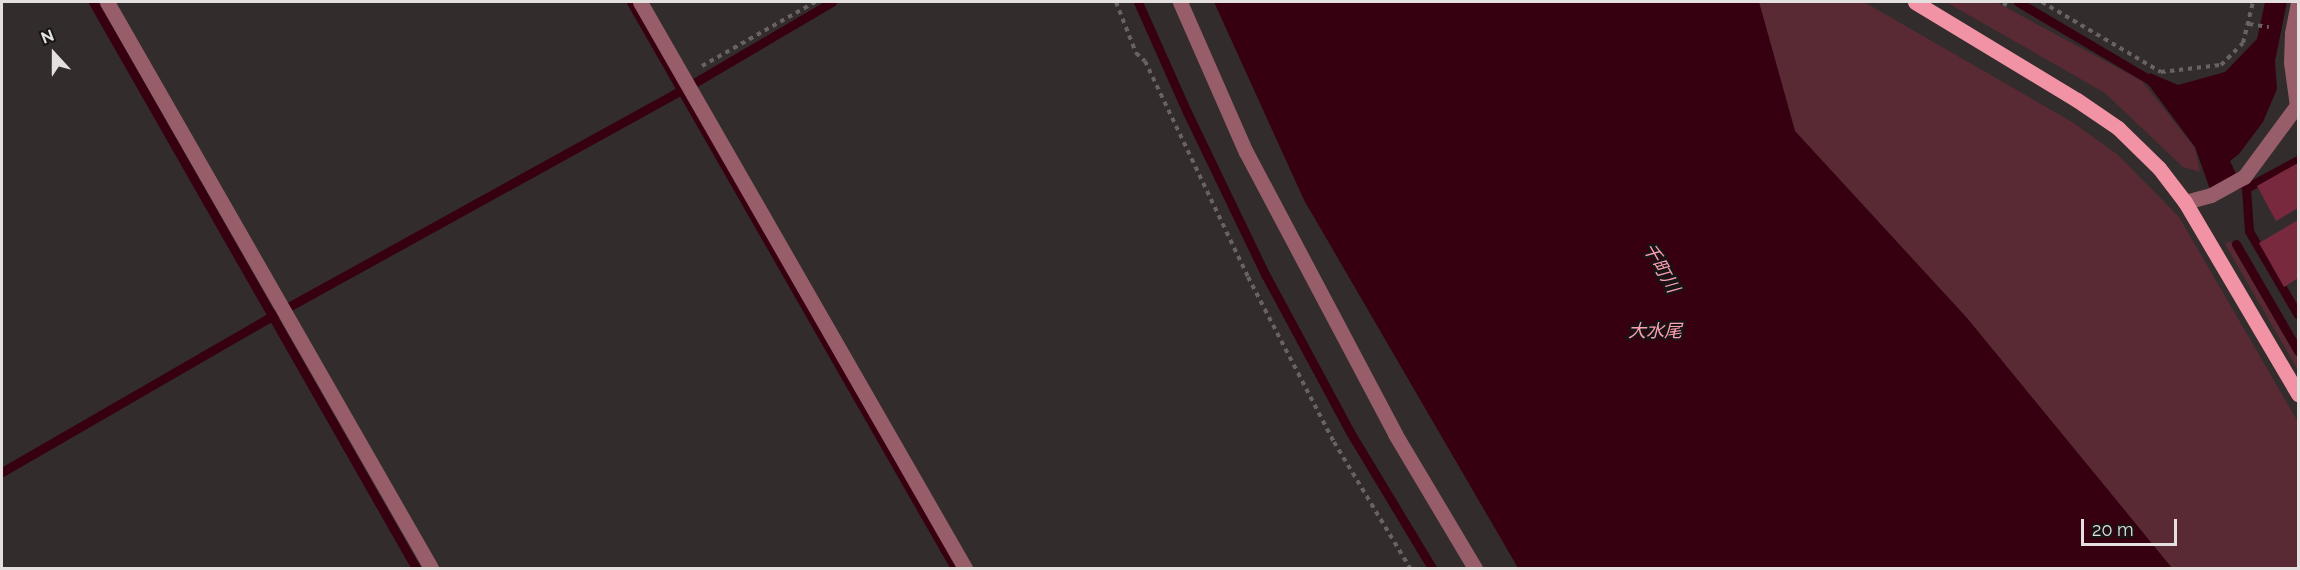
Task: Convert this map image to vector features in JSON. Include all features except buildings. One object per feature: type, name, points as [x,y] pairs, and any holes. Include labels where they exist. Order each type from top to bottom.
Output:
[{"type":"main road","points":[[1915,2],[2077,99],[2118,128],[2159,168],[2185,201],[2298,394]]},
{"type":"street","points":[[107,2],[431,568]]},
{"type":"street","points":[[640,2],[965,568]]},
{"type":"street","points":[[1180,2],[1246,152],[1395,434],[1475,568]]},
{"type":"street","points":[[2185,201],[2211,195],[2244,177],[2298,105],[2291,62],[2292,33],[2298,2]]},
{"type":"path","points":[[686,82],[815,2]]},
{"type":"path","points":[[1116,2],[1136,53],[1145,61],[1248,277],[1334,442],[1410,568]]},
{"type":"path","points":[[2042,2],[2161,72],[2221,65],[2243,43],[2253,2]]},
{"type":"path","points":[[2248,24],[2260,25]]},
{"type":"shaded area","points":[[1759,2],[1864,2],[2072,122],[2118,155],[2179,217],[2298,422],[2298,568],[2172,568],[1967,318],[1795,131]]},
{"type":"shaded area","points":[[1946,2],[1996,2],[2142,81],[2195,148],[2200,172],[2183,167],[2105,93]]},
{"type":"shaded area","points":[[2230,241],[2298,357],[2298,370],[2225,244]]},
{"type":"water","name":"大水尾","points":[[1214,2],[1759,2],[1795,131],[1967,318],[2172,568],[1518,568],[1304,200]]},
{"type":"water","points":[[2265,2],[2287,2],[2275,61],[2277,89],[2263,122],[2239,154],[2230,161],[2243,188],[2213,198],[2195,147],[2145,80],[2150,73],[2178,85],[2225,72],[2257,39]]},
{"type":"waterway","points":[[93,2],[416,568]]},
{"type":"waterway","points":[[631,2],[955,568]]},
{"type":"waterway","points":[[2,472],[272,316],[682,90],[832,2]]},
{"type":"waterway","points":[[1138,2],[1187,112],[1265,274],[1350,432],[1432,568]]},
{"type":"waterway","points":[[2018,2],[2155,83]]},
{"type":"waterway","points":[[2298,160],[2246,188],[2249,231],[2298,315]]},
{"type":"waterway","points":[[2236,244],[2298,351]]},
{"type":"water label","name":"千町川","points":[[1661,268]]}]
